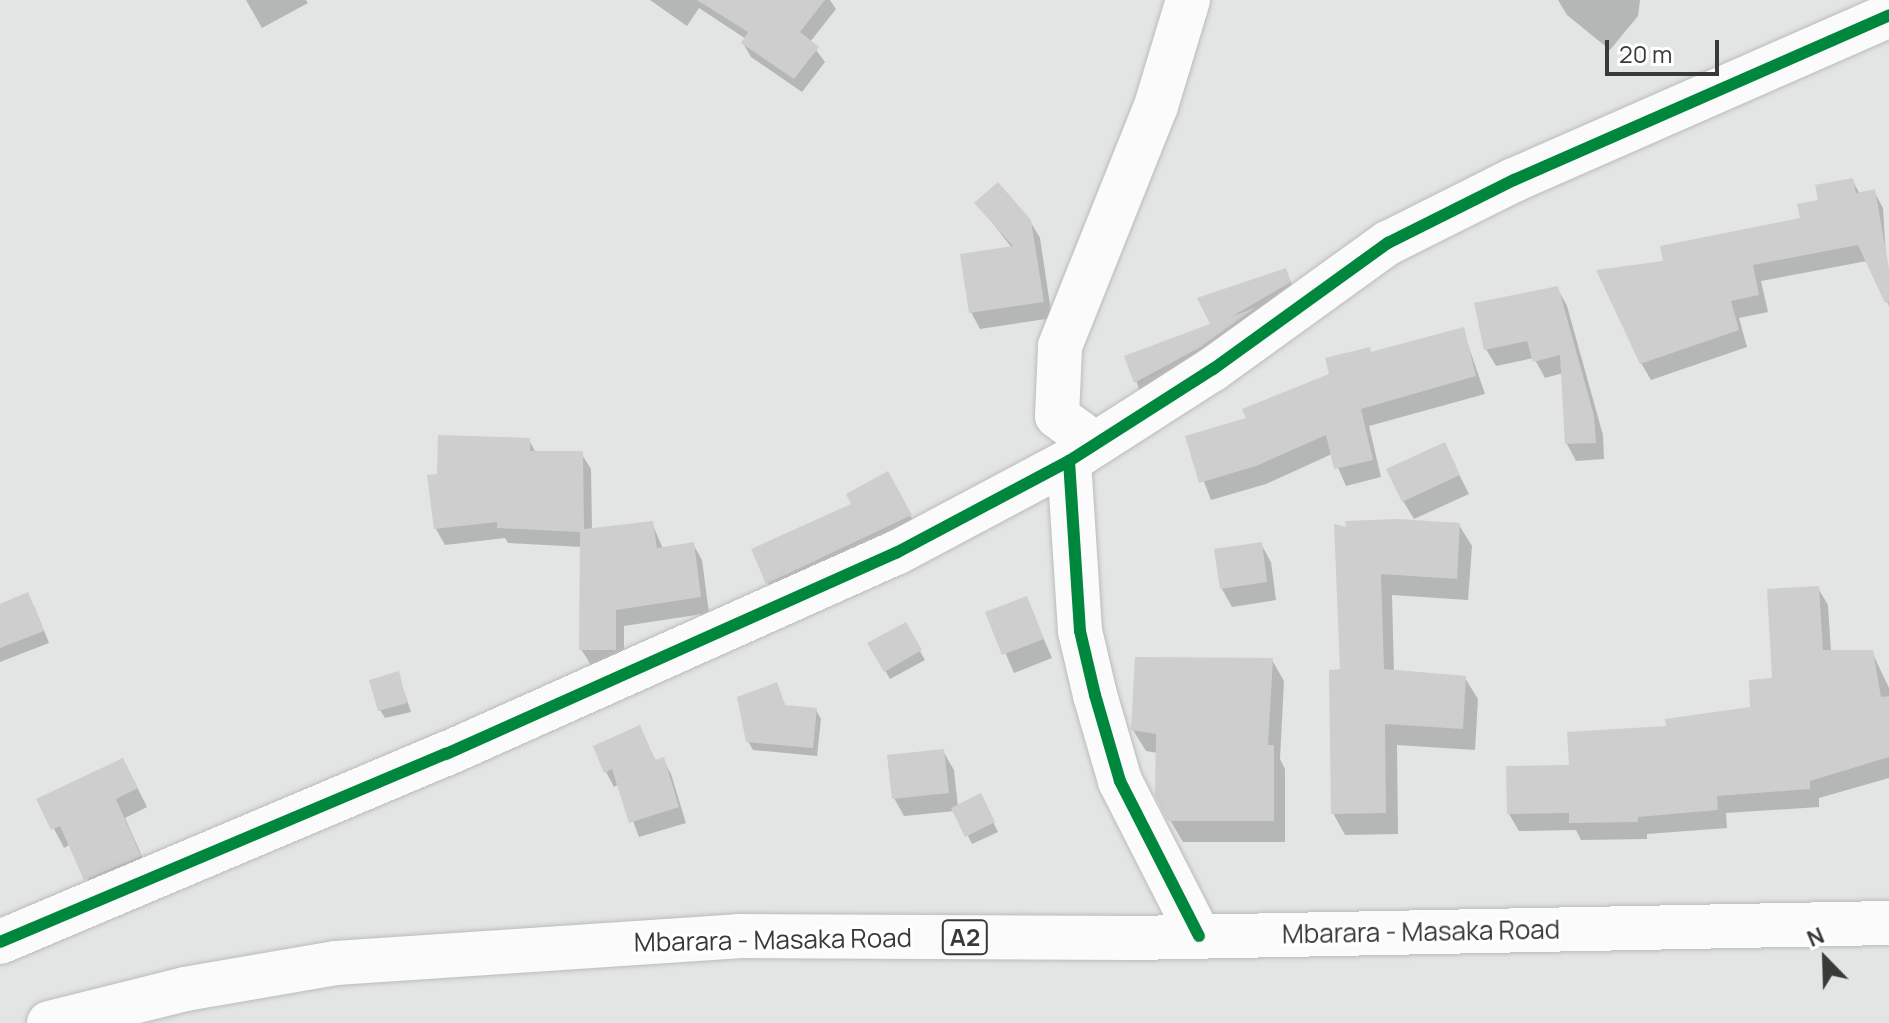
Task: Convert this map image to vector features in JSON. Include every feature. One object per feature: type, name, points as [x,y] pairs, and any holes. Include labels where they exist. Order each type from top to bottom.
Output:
[{"type":"main road","points":[[1188,0],[1156,106],[1060,346],[1055,376],[1057,416],[1082,452],[1080,631],[1095,695],[1120,781],[1199,936]]},
{"type":"main road","points":[[0,942],[446,754],[882,560],[1002,501],[1082,452],[1213,369],[1388,243],[1514,180],[1889,15]]},
{"type":"main road","name":"Mbarara - Masaka Road","points":[[49,1023],[185,989],[336,963],[738,936],[1199,936],[1889,923]]},
{"type":"building","points":[[697,0],[825,0],[800,32],[819,47],[794,79],[741,43],[748,32]]},
{"type":"building","points":[[1853,178],[1856,193],[1875,189],[1889,269],[1889,302],[1885,303],[1858,245],[1753,265],[1759,295],[1731,301],[1739,330],[1640,364],[1596,270],[1663,261],[1660,246],[1800,218],[1797,204],[1818,200],[1815,185]]},
{"type":"building","points":[[998,182],[1031,220],[1044,302],[969,313],[960,254],[1013,246],[974,203]]},
{"type":"building","points":[[1286,268],[1291,282],[1231,317],[1256,307],[1199,348],[1134,383],[1124,356],[1210,324],[1197,298]]},
{"type":"building","points":[[1558,286],[1594,416],[1596,443],[1565,444],[1560,355],[1533,362],[1527,341],[1484,350],[1474,303]]},
{"type":"building","points":[[1464,327],[1476,376],[1361,409],[1373,460],[1334,469],[1326,435],[1256,466],[1199,483],[1185,436],[1246,418],[1242,409],[1329,374],[1325,358],[1370,347],[1371,352]]},
{"type":"building","points":[[438,435],[530,438],[530,451],[583,451],[584,529],[653,521],[657,548],[694,542],[701,597],[616,610],[616,650],[579,650],[580,532],[497,528],[497,522],[434,529],[427,475],[437,474]]},
{"type":"building","points":[[1445,442],[1460,475],[1402,502],[1386,469]]},
{"type":"building","points":[[888,471],[912,515],[766,584],[751,549],[851,504],[846,494]]},
{"type":"building","points":[[1398,519],[1460,523],[1457,579],[1381,574],[1384,669],[1466,676],[1463,729],[1385,724],[1386,813],[1331,814],[1329,670],[1340,669],[1334,524],[1346,527],[1345,521]]},
{"type":"building","points":[[1262,542],[1267,582],[1220,589],[1214,549]]},
{"type":"building","points":[[1819,586],[1823,650],[1873,650],[1881,697],[1889,696],[1889,757],[1810,781],[1810,789],[1717,796],[1718,810],[1638,817],[1638,822],[1569,823],[1569,813],[1507,814],[1506,766],[1569,765],[1567,732],[1666,726],[1665,719],[1750,707],[1749,680],[1772,678],[1767,589]]},
{"type":"building","points":[[28,592],[44,631],[0,648],[0,604]]},
{"type":"building","points":[[1027,596],[1044,639],[1002,655],[985,612]]},
{"type":"building","points":[[906,622],[922,650],[884,672],[867,643]]},
{"type":"building","points":[[1135,657],[1273,658],[1268,745],[1274,745],[1274,821],[1168,821],[1155,795],[1156,734],[1131,730]]},
{"type":"building","points":[[399,671],[407,703],[378,711],[369,680]]},
{"type":"building","points":[[777,682],[785,705],[817,708],[813,748],[746,742],[737,697]]},
{"type":"building","points":[[640,725],[655,760],[664,757],[679,807],[629,823],[612,769],[604,773],[593,746]]},
{"type":"building","points":[[944,749],[949,793],[892,799],[887,755]]},
{"type":"building","points":[[123,758],[138,788],[116,799],[141,856],[84,880],[60,826],[51,830],[36,799]]},
{"type":"building","points":[[981,793],[995,822],[965,837],[951,808]]},
{"type":"cycle path","points":[[0,942],[446,754],[896,553],[1069,461],[1213,369],[1388,243],[1514,180],[1889,15]]},
{"type":"cycle path","points":[[1069,461],[1080,631],[1095,695],[1120,781],[1199,936]]}]
